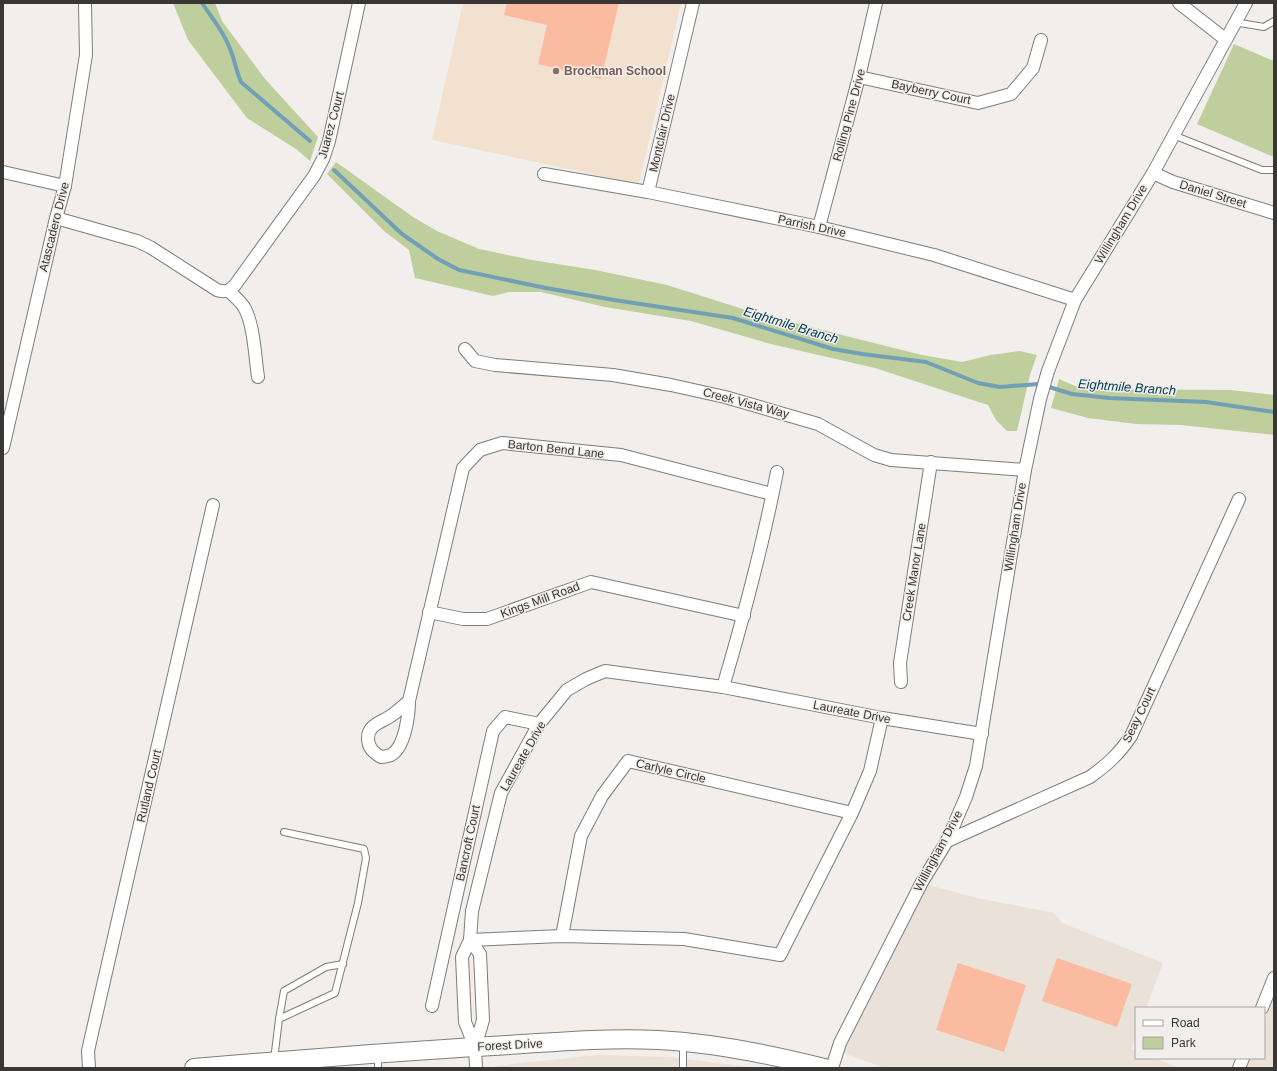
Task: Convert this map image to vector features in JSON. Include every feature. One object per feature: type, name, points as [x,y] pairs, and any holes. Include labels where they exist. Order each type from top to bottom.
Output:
[{"type":"main road","name":"Forest Drive","points":[[194,1068],[378,1060],[474,1047],[608,1040],[657,1040],[684,1042],[735,1049],[786,1063],[824,1068]]},
{"type":"street","name":"Atascadero Drive","points":[[3,448],[56,218],[65,186],[86,56],[85,3]]},
{"type":"street","name":"Juarez Court","points":[[229,291],[235,285],[314,176],[323,159],[330,141],[359,3]]},
{"type":"street","name":"Montclair Drive","points":[[648,192],[693,3]]},
{"type":"street","name":"Rolling Pine Drive","points":[[819,227],[859,77],[876,3]]},
{"type":"street","points":[[1179,3],[1225,39]]},
{"type":"street","name":"Willingham Drive","points":[[832,1068],[840,1043],[922,882],[947,841],[966,797],[976,766],[1025,470],[1040,399],[1048,371],[1075,300],[1153,173],[1234,22],[1246,3]]},
{"type":"street","name":"Bayberry Court","points":[[859,77],[978,102],[1011,94],[1033,68],[1041,40]]},
{"type":"street","points":[[3,172],[65,186]]},
{"type":"street","name":"Daniel Street","points":[[1153,173],[1173,182],[1274,213]]},
{"type":"street","name":"Parrish Drive","points":[[544,174],[648,192],[819,227],[934,256],[1075,300]]},
{"type":"street","points":[[56,218],[137,241],[150,247],[217,290],[223,292],[229,291],[243,305],[250,322],[258,377]]},
{"type":"street","name":"Creek Vista Way","points":[[465,348],[475,361],[614,375],[725,397],[818,424],[874,455],[891,460],[1025,470]]},
{"type":"street","name":"Barton Bend Lane","points":[[409,701],[391,716],[370,729],[368,735],[368,745],[373,752],[381,757],[391,755],[399,746],[409,714],[409,701],[463,468],[480,450],[502,443],[621,455],[772,494]]},
{"type":"street","name":"Creek Manor Lane","points":[[902,682],[900,663],[931,462]]},
{"type":"street","points":[[723,687],[744,616],[777,472]]},
{"type":"street","name":"Seay Court","points":[[947,841],[1090,777],[1120,752],[1131,736],[1239,499]]},
{"type":"street","name":"Rutland Court","points":[[89,1068],[88,1051],[213,505]]},
{"type":"street","name":"Kings Mill Road","points":[[429,612],[463,619],[488,619],[591,582],[744,616]]},
{"type":"street","name":"Laureate Drive","points":[[474,1047],[465,1022],[462,957],[470,940],[472,911],[501,792],[539,724],[567,690],[586,679],[605,671],[723,687],[882,718],[982,734]]},
{"type":"street","name":"Bancroft Court","points":[[432,1006],[493,731],[505,717],[539,724]]},
{"type":"street","points":[[470,940],[562,936],[684,939],[780,954],[852,813],[870,771],[882,718]]},
{"type":"street","name":"Carlyle Circle","points":[[562,936],[581,836],[602,796],[628,761],[852,813]]},
{"type":"street","points":[[470,940],[480,954],[483,1020],[474,1047],[476,1068]]},
{"type":"street","points":[[1262,1007],[1274,978]]},
{"type":"lane","points":[[1234,22],[1264,27],[1274,21]]},
{"type":"lane","points":[[1173,135],[1262,170],[1274,170]]},
{"type":"lane","points":[[279,1019],[335,994],[358,903],[366,858],[364,850],[284,832]]},
{"type":"lane","points":[[274,1064],[284,991],[326,967],[343,964]]},
{"type":"lane","points":[[683,1068],[684,1042]]},
{"type":"shaded area","name":"Brockman School","points":[[463,3],[681,3],[639,184],[432,140]]},
{"type":"shaded area","points":[[924,884],[977,898],[1054,913],[1062,923],[1163,963],[1146,1007],[1135,1007],[1135,1039],[1131,1049],[1135,1051],[1135,1059],[1157,1059],[1180,1068],[885,1068],[843,1053]]},
{"type":"shaded area","points":[[1274,996],[1274,1068],[1246,1068],[1250,1059],[1265,1059],[1265,1019]]},
{"type":"shaded area","points":[[598,1055],[670,1057],[757,1068],[492,1068],[495,1066]]},
{"type":"green space","points":[[173,3],[215,3],[222,21],[265,79],[318,137],[310,161],[296,149],[247,118],[188,40]]},
{"type":"green space","points":[[1234,44],[1274,61],[1274,157],[1197,124]]},
{"type":"green space","points":[[336,162],[413,217],[437,231],[479,249],[667,285],[749,311],[922,355],[962,362],[991,355],[1019,351],[1037,355],[1030,375],[1017,431],[1007,431],[996,420],[988,405],[875,368],[771,344],[691,321],[605,307],[541,292],[508,292],[493,296],[415,278],[409,250],[384,231],[327,174]]},
{"type":"green space","points":[[1059,379],[1075,386],[1091,389],[1231,390],[1274,395],[1274,435],[1181,425],[1136,424],[1088,418],[1051,408]]},
{"type":"building","points":[[507,3],[619,3],[601,79],[538,64],[547,25],[504,15]]},
{"type":"building","points":[[1057,958],[1132,984],[1117,1027],[1042,1001]]},
{"type":"building","points":[[958,963],[1026,985],[1004,1052],[936,1030]]},
{"type":"waterway","name":"Eightmile Branch","points":[[202,3],[218,25],[227,43],[241,82],[310,141]]},
{"type":"waterway","name":"Eightmile Branch","points":[[334,170],[402,234],[438,259],[459,270],[614,300],[733,318],[833,349],[926,362],[978,383],[1000,387],[1039,384],[1072,394],[1109,398],[1206,402],[1274,412]]},
{"type":"place","name":"Brockman School","points":[[556,71]]}]
